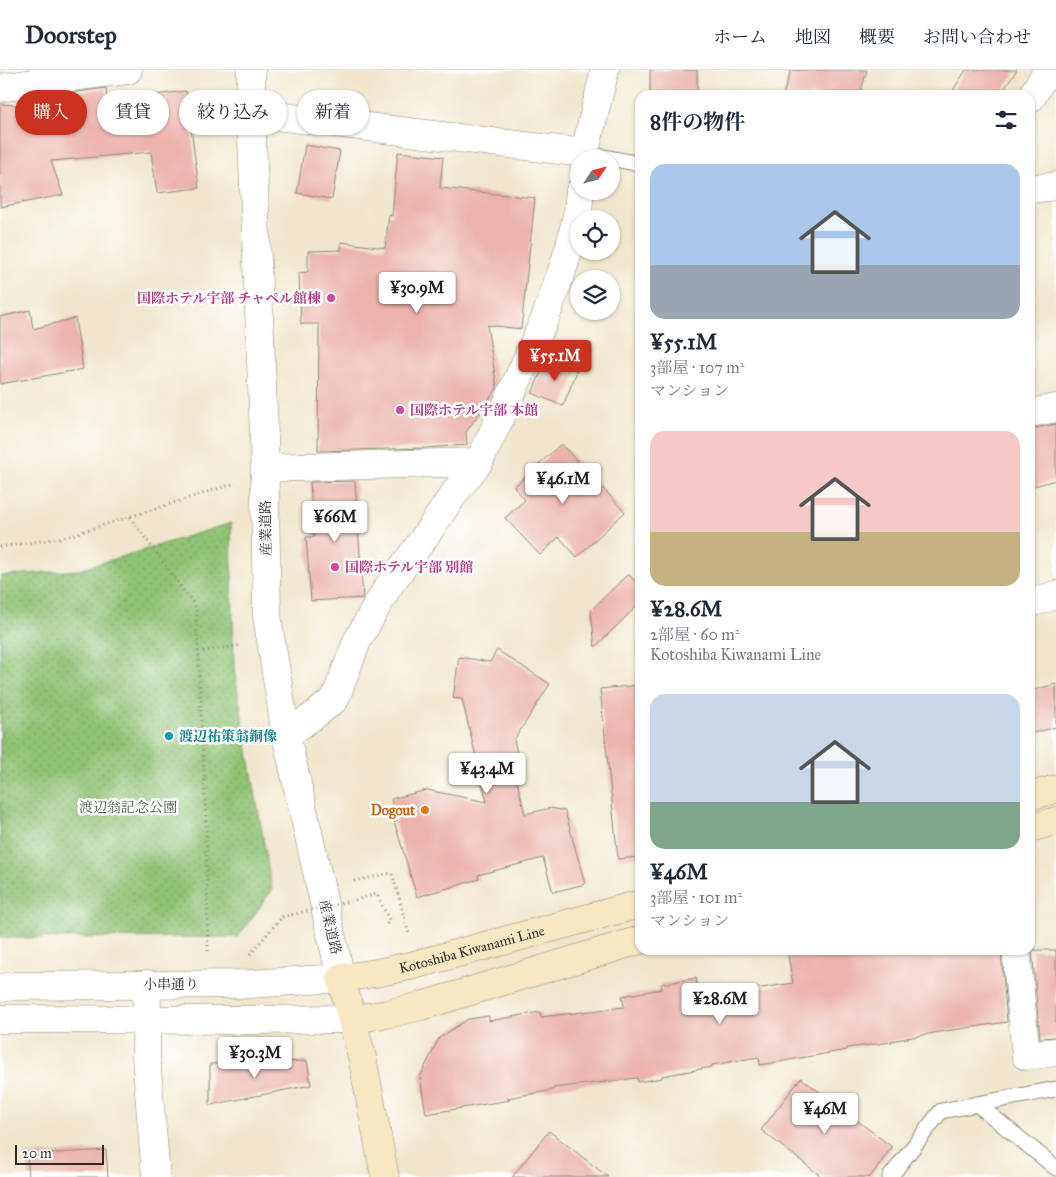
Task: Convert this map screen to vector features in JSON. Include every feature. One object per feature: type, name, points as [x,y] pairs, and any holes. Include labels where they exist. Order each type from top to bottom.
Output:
[{"type":"main road","points":[[1035,795],[1056,789]]},
{"type":"main road","points":[[1035,827],[1056,821]]},
{"type":"main road","name":"Kotoshiba Kiwanami Line","points":[[342,978],[376,974],[410,966],[635,905]]},
{"type":"main road","points":[[352,1019],[387,1014],[421,1006],[635,942]]},
{"type":"main road","points":[[342,978],[362,1057],[385,1177]]},
{"type":"street","points":[[0,88],[62,74],[128,70]]},
{"type":"street","name":"産業道路","points":[[251,70],[251,90]]},
{"type":"street","points":[[585,150],[605,70]]},
{"type":"street","points":[[1035,90],[1048,70]]},
{"type":"street","points":[[287,118],[570,154]]},
{"type":"street","name":"産業道路","points":[[252,135],[265,468],[267,616],[286,735],[342,978]]},
{"type":"street","points":[[1035,188],[1056,186]]},
{"type":"street","points":[[286,735],[335,699],[357,641],[386,590],[456,491],[479,462],[546,316],[570,245],[579,200]]},
{"type":"street","points":[[1035,412],[1056,408]]},
{"type":"street","points":[[265,468],[479,462]]},
{"type":"street","points":[[1035,601],[1056,595]]},
{"type":"street","points":[[1016,955],[1026,1056],[1056,1052]]},
{"type":"street","name":"小串通り","points":[[0,988],[15,986],[249,984],[342,978]]},
{"type":"street","points":[[147,984],[146,1056],[156,1177]]},
{"type":"street","points":[[0,1019],[352,1019]]},
{"type":"lane","points":[[620,161],[635,163]]},
{"type":"lane","points":[[890,1177],[940,1112],[1056,1089]]},
{"type":"lane","points":[[977,1104],[1056,1168]]},
{"type":"path","points":[[0,547],[66,537],[237,483]]},
{"type":"path","points":[[130,517],[196,607],[206,819],[208,955]]},
{"type":"path","points":[[198,652],[243,645]]},
{"type":"path","points":[[354,882],[392,873],[409,934]]},
{"type":"path","points":[[253,951],[282,917],[376,894],[389,920],[386,926]]},
{"type":"green space","name":"渡辺翁記念公園","points":[[231,523],[234,670],[272,890],[238,937],[0,938],[0,576],[79,570]]},
{"type":"building","points":[[650,70],[697,70],[697,90],[650,90]]},
{"type":"building","points":[[791,70],[867,70],[861,90],[785,90]]},
{"type":"building","points":[[966,70],[1017,70],[1003,90],[953,90]]},
{"type":"building","points":[[106,88],[106,90],[97,90],[97,135],[169,135],[169,93],[179,92],[179,135],[192,135],[199,188],[157,193],[151,152],[51,161],[63,195],[0,207],[0,104],[15,105],[15,135],[87,135],[87,91]]},
{"type":"building","points":[[305,145],[340,151],[332,199],[297,193]]},
{"type":"building","points":[[398,152],[443,157],[440,188],[535,198],[521,329],[487,325],[497,388],[466,432],[467,445],[318,451],[319,324],[301,324],[299,273],[308,272],[308,251],[341,250],[341,242],[385,248],[389,215],[392,216]]},
{"type":"building","points":[[30,310],[33,329],[75,318],[83,369],[0,384],[0,317]]},
{"type":"building","points":[[547,358],[577,371],[563,406],[532,393]]},
{"type":"building","points":[[1056,424],[1056,480],[1035,486],[1035,428]]},
{"type":"building","points":[[561,444],[625,512],[577,557],[559,537],[540,555],[505,518],[525,500],[514,487]]},
{"type":"building","name":"国際ホテル宇部 別館","points":[[355,481],[363,598],[311,601],[306,537],[314,537],[310,482]]},
{"type":"building","points":[[628,574],[635,581],[635,608],[595,647],[591,610]]},
{"type":"building","points":[[497,650],[550,684],[514,740],[519,761],[513,765],[525,814],[551,808],[565,811],[585,884],[553,892],[543,858],[478,875],[479,879],[417,897],[394,821],[397,821],[391,799],[427,790],[487,802],[462,699],[453,698],[459,657],[490,662]]},
{"type":"building","points":[[1056,684],[1056,727],[1035,733],[1035,690]]},
{"type":"building","points":[[635,686],[635,857],[618,859],[600,689]]},
{"type":"building","points":[[1035,950],[1056,950],[1056,1037],[1040,1038],[1032,955],[1035,955]]},
{"type":"building","points":[[788,955],[1001,955],[1007,1022],[847,1048],[847,1050],[760,1065],[759,1057],[712,1065],[712,1067],[638,1082],[637,1078],[553,1088],[553,1090],[507,1098],[510,1100],[426,1114],[420,1077],[439,1038],[468,1019],[489,1016],[489,1021],[540,1012],[541,1017],[624,1007],[622,996],[662,989],[661,984],[696,978],[699,998],[793,983]]},
{"type":"building","points":[[307,1061],[311,1085],[210,1105],[210,1064]]},
{"type":"building","points":[[801,1078],[892,1147],[870,1177],[822,1177],[761,1130]]},
{"type":"building","points":[[549,1131],[608,1177],[512,1177]]},
{"type":"building","points":[[106,1150],[108,1177],[29,1177],[27,1155]]},
{"type":"place","name":"国際ホテル宇部 チャペル館棟","points":[[331,298]]},
{"type":"place","name":"国際ホテル宇部 本館","points":[[400,410]]},
{"type":"place","name":"国際ホテル宇部 別館","points":[[335,567]]},
{"type":"place","name":"渡辺祐策翁銅像","points":[[169,736]]},
{"type":"place","name":"Dogout","points":[[425,810]]}]
